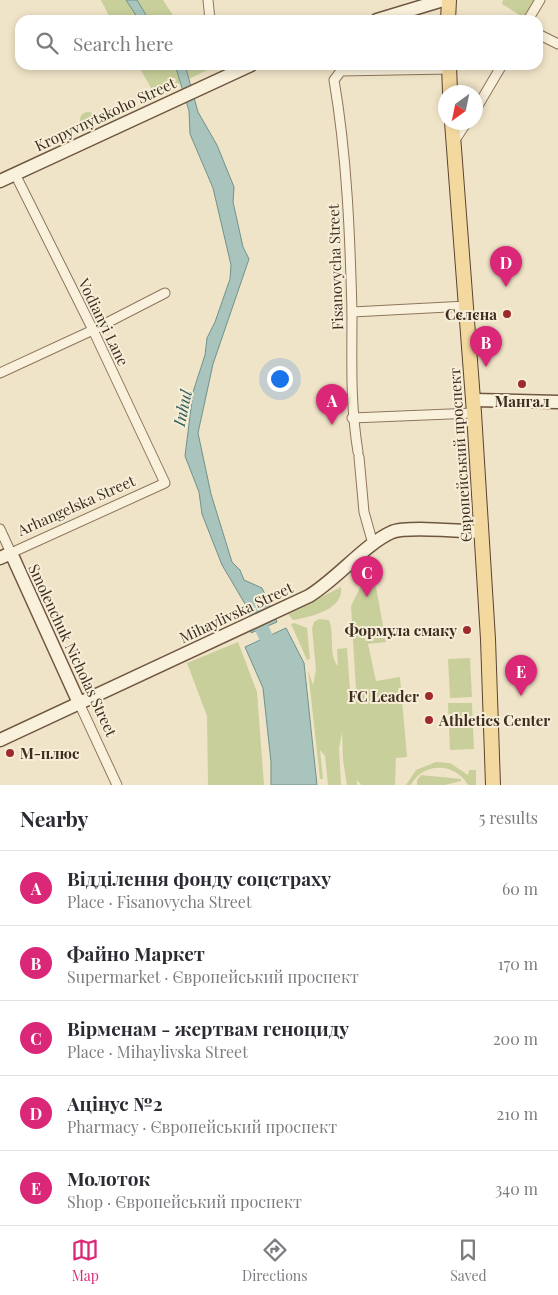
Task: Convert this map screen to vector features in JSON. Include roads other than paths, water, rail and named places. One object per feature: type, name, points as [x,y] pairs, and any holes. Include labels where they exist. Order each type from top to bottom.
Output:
[{"type":"main road","points":[[448,15],[449,0]]},
{"type":"main road","points":[[449,70],[450,85]]},
{"type":"main road","name":"Європейський проспект","points":[[452,130],[467,306],[481,532],[493,785]]},
{"type":"street","points":[[208,0],[210,15]]},
{"type":"street","points":[[394,15],[443,0]]},
{"type":"street","points":[[531,15],[540,0]]},
{"type":"street","points":[[543,36],[558,44]]},
{"type":"street","name":"Kropyvnytskoho Street","points":[[0,181],[240,70]]},
{"type":"street","name":"Fisanovycha Street","points":[[368,70],[341,71],[334,80],[342,129],[352,312],[352,418],[359,454],[364,512],[373,544]]},
{"type":"street","points":[[483,97],[499,70]]},
{"type":"street","points":[[453,144],[462,130]]},
{"type":"street","name":"Vodianyi Lane","points":[[15,174],[93,330],[165,483]]},
{"type":"street","points":[[0,373],[93,330],[165,293]]},
{"type":"street","points":[[352,312],[467,306]]},
{"type":"street","points":[[352,418],[473,407],[558,402]]},
{"type":"street","name":"Arhangelska Street","points":[[5,555],[165,483]]},
{"type":"street","name":"Smolenchuk Nicholas Street","points":[[0,529],[5,555],[79,703],[117,785]]},
{"type":"street","name":"Mihaylivska Street","points":[[0,740],[284,608],[322,588],[373,544],[395,531],[481,532]]},
{"type":"water","points":[[126,0],[137,0],[146,15],[136,15]]},
{"type":"water","points":[[177,70],[186,70],[198,112],[217,145],[234,187],[233,202],[243,247],[249,259],[213,364],[198,433],[211,494],[232,562],[240,570],[244,580],[262,588],[277,622],[251,633],[251,614],[222,565],[202,514],[199,492],[185,456],[193,392],[205,355],[207,338],[215,322],[230,279],[231,265],[213,188],[190,134],[189,111]]},
{"type":"water","points":[[286,628],[304,663],[317,785],[271,785],[271,762],[263,688],[245,647]]},
{"type":"waterway","name":"Inhul","points":[[255,612],[273,654]]},
{"type":"place","name":"Ацінус №2","points":[[506,287]]},
{"type":"place","name":"Сєлєна","points":[[507,314]]},
{"type":"place","name":"Файно Маркет","points":[[486,367]]},
{"type":"place","name":"Мангал","points":[[522,384]]},
{"type":"place","name":"Відділення фонду соцстраху","points":[[332,425]]},
{"type":"place","name":"Вірменам - жертвам геноциду","points":[[367,597]]},
{"type":"place","name":"Формула смаку","points":[[467,630]]},
{"type":"place","name":"FC Leader","points":[[429,696]]},
{"type":"place","name":"Молоток","points":[[521,696]]},
{"type":"place","name":"Athletics Center","points":[[429,720]]},
{"type":"place","name":"М-плюс","points":[[10,753]]}]
